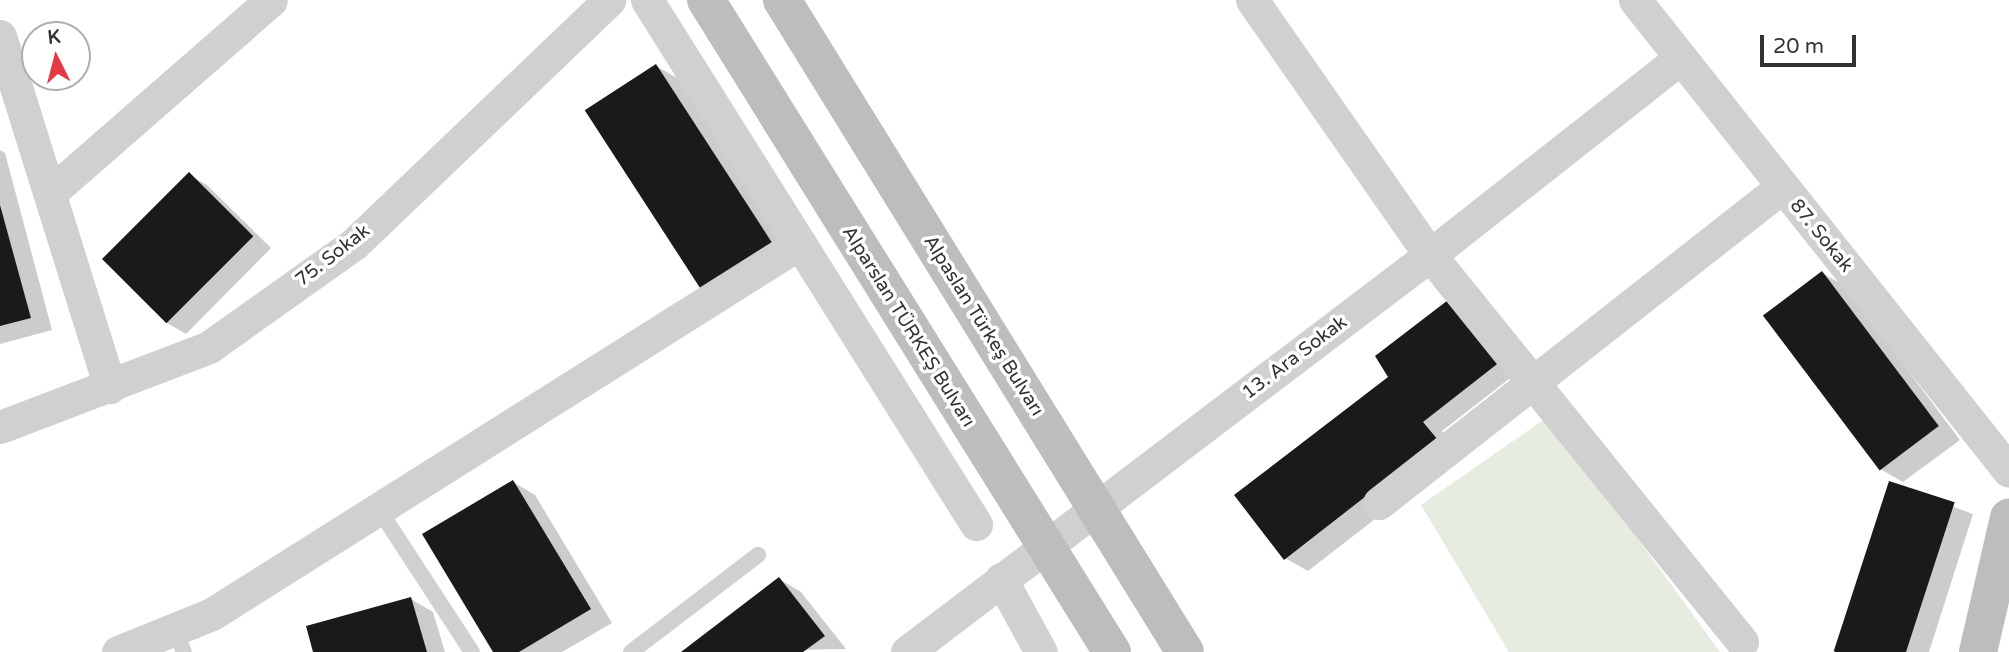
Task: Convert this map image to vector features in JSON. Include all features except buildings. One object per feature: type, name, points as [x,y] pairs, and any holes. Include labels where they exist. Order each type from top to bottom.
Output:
[{"type":"main road","name":"Alparslan TÜRKEŞ Bulvarı","points":[[706,0],[895,309],[1047,545],[1112,652]]},
{"type":"main road","name":"Alpaslan Türkeş Bulvarı","points":[[782,0],[1185,652]]},
{"type":"main road","points":[[1978,652],[2009,518]]},
{"type":"street","points":[[50,193],[271,0]]},
{"type":"street","name":"75. Sokak","points":[[0,427],[209,347],[354,244],[610,0]]},
{"type":"street","points":[[647,0],[976,524]]},
{"type":"street","points":[[1252,0],[1430,255],[1742,642]]},
{"type":"street","name":"87. Sokak","points":[[1636,0],[1679,59],[2009,471]]},
{"type":"street","points":[[0,36],[110,387]]},
{"type":"street","name":"13. Ara Sokak","points":[[907,652],[1001,579],[1099,509],[1430,255],[1679,59]]},
{"type":"street","points":[[1379,503],[1782,187]]},
{"type":"street","points":[[118,652],[180,640],[212,614],[377,508],[800,243]]},
{"type":"street","points":[[1001,579],[1041,652]]},
{"type":"lane","points":[[377,508],[472,652]]},
{"type":"lane","points":[[631,652],[758,555]]},
{"type":"shaded area","points":[[1549,416],[1720,652],[1509,652],[1421,505]]}]
